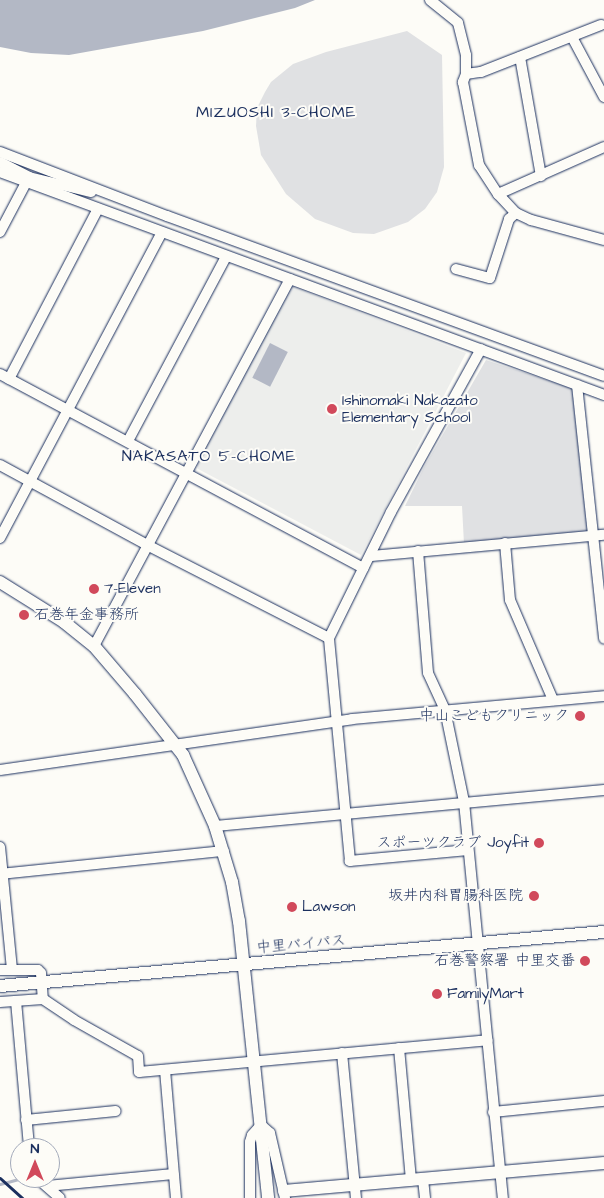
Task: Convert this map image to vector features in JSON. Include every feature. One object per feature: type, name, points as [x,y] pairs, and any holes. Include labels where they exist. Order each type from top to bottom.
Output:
[{"type":"street","points":[[430,0],[458,22],[466,55],[466,74],[463,82],[479,165],[498,194],[516,212],[531,220],[604,240]]},
{"type":"street","points":[[466,74],[481,72],[601,25]]},
{"type":"street","points":[[572,37],[604,97]]},
{"type":"street","points":[[520,57],[541,176]]},
{"type":"street","points":[[498,194],[604,147]]},
{"type":"street","points":[[0,152],[604,376]]},
{"type":"street","points":[[0,162],[28,179],[98,210],[604,395]]},
{"type":"street","points":[[0,172],[93,192],[96,188]]},
{"type":"street","points":[[0,232],[28,179]]},
{"type":"street","points":[[98,210],[5,377],[187,472],[364,568]]},
{"type":"street","points":[[456,269],[490,278],[509,219],[516,212]]},
{"type":"street","points":[[0,538],[162,232]]},
{"type":"street","points":[[128,441],[226,257]]},
{"type":"street","points":[[94,646],[290,279]]},
{"type":"street","points":[[468,850],[350,861],[329,638],[391,512],[481,349]]},
{"type":"street","points":[[577,385],[604,639]]},
{"type":"street","points":[[0,465],[149,546],[329,638]]},
{"type":"street","points":[[370,556],[604,535]]},
{"type":"street","points":[[505,543],[510,600],[553,700]]},
{"type":"street","points":[[418,551],[428,673],[445,710],[464,802],[488,1040],[493,1112],[503,1198]]},
{"type":"street","points":[[0,582],[64,622],[94,646],[183,755],[215,826],[224,851],[236,899],[268,1198]]},
{"type":"street","points":[[0,770],[337,721],[604,696]]},
{"type":"street","points":[[215,826],[604,790]]},
{"type":"street","points":[[0,847],[1,874],[12,969]]},
{"type":"street","points":[[1,874],[224,851]]},
{"type":"street","name":"中里バイパス","points":[[0,986],[604,932]]},
{"type":"street","points":[[0,970],[38,970],[41,972],[43,999]]},
{"type":"street","points":[[0,1002],[43,999],[74,1020],[138,1056],[139,1072],[488,1040]]},
{"type":"street","points":[[16,1001],[27,1138]]},
{"type":"street","points":[[399,1048],[417,1179],[425,1198]]},
{"type":"street","points":[[342,1054],[355,1192]]},
{"type":"street","points":[[165,1070],[176,1198]]},
{"type":"street","points":[[493,1112],[604,1101]]},
{"type":"street","points":[[26,1120],[116,1111]]},
{"type":"street","points":[[250,1198],[248,1156],[252,1135],[261,1125]]},
{"type":"street","points":[[261,1125],[270,1133],[285,1194],[355,1192],[417,1179],[604,1163]]},
{"type":"street","points":[[60,1185],[173,1174]]},
{"type":"street","points":[[49,1188],[60,1198]]},
{"type":"shaded area","points":[[0,0],[315,0],[295,8],[203,31],[69,55],[31,53],[0,47]]},
{"type":"shaded area","points":[[407,31],[442,55],[444,167],[437,192],[425,209],[408,222],[374,234],[353,233],[315,219],[286,194],[261,155],[256,126],[257,108],[271,82],[293,64],[326,52]]},
{"type":"shaded area","name":"Ishinomaki Nakazato Elementary School","points":[[291,286],[466,353],[361,555],[198,469],[197,465]]},
{"type":"shaded area","points":[[270,343],[288,352],[270,387],[252,378]]},
{"type":"shaded area","points":[[486,360],[574,389],[589,531],[464,544],[462,506],[405,506],[424,467]]},
{"type":"waterway","points":[[0,1184],[10,1181]]},
{"type":"railway","points":[[0,1178],[22,1198]]},
{"type":"place","name":"Ishinomaki Nakazato Elementary School","points":[[332,409]]},
{"type":"place","name":"7-Eleven","points":[[94,589]]},
{"type":"place","name":"石巻年金事務所","points":[[24,615]]},
{"type":"place","name":"中山こどもクリニック","points":[[580,716]]},
{"type":"place","name":"スポーツクラブ Joyfit","points":[[539,843]]},
{"type":"place","name":"坂井内科胃腸科医院","points":[[534,896]]},
{"type":"place","name":"Lawson","points":[[292,907]]},
{"type":"place","name":"石巻警察署 中里交番","points":[[585,961]]},
{"type":"place","name":"FamilyMart","points":[[437,994]]},
{"type":"district","name":"MIZUOSHI 3-CHOME","points":[[276,112]]},
{"type":"district","name":"NAKASATO 5-CHOME","points":[[209,456]]}]
